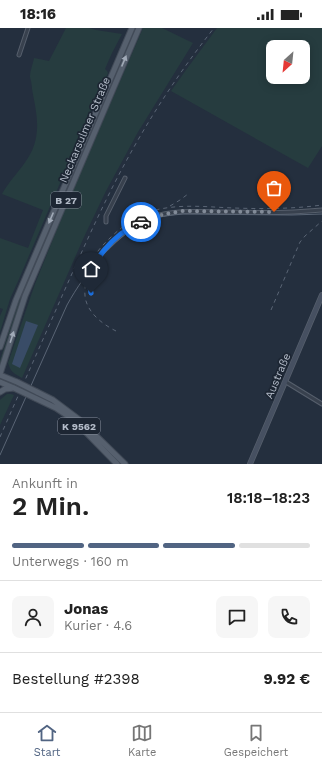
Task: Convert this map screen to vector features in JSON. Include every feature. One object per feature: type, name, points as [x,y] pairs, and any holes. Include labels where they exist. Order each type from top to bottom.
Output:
[{"type":"main road","name":"Neckarsulmer Straße","points":[[0,347],[16,300],[132,28]]},
{"type":"main road","name":"Neckarsulmer Straße","points":[[0,374],[25,296],[139,28]]},
{"type":"main road","name":"Austraße","points":[[250,464],[322,295]]},
{"type":"main road","name":"K 9562","points":[[0,374],[53,400],[81,421],[125,464]]},
{"type":"main road","name":"K 9562","points":[[0,382],[56,408],[74,420],[117,464]]},
{"type":"main road","points":[[0,392],[5,389],[14,388]]},
{"type":"street","points":[[19,55],[28,28]]},
{"type":"street","points":[[106,222],[106,216],[125,178]]},
{"type":"street","points":[[91,293],[90,277],[97,260],[102,253],[119,236],[135,225],[152,217],[171,212],[183,211],[292,212],[322,210]]},
{"type":"street","points":[[286,382],[322,404]]},
{"type":"green space","points":[[66,28],[89,28],[122,34],[105,69],[108,73],[10,299],[0,332],[0,316],[3,309],[0,308],[0,238],[28,248],[43,210],[2,194],[29,156],[35,142],[37,129],[36,108],[30,77],[34,58],[49,61]]},
{"type":"green space","points":[[129,28],[130,28],[19,285]]},
{"type":"green space","points":[[134,28],[136,28],[33,269],[0,364],[23,288]]},
{"type":"green space","points":[[143,28],[162,28],[193,43],[138,132],[106,191],[84,237],[22,378],[13,372],[8,363],[35,284],[72,192]]},
{"type":"green space","points":[[217,28],[322,28],[322,146],[308,168],[171,91]]},
{"type":"green space","points":[[7,394],[14,395],[0,425],[0,400]]},
{"type":"water","points":[[26,321],[38,325],[20,368],[12,364]]},
{"type":"tram line","points":[[0,455],[67,305],[92,267],[126,234],[152,219],[179,214],[322,214]]},
{"type":"railway","points":[[0,437],[100,212],[115,182],[143,131],[166,95],[214,28]]},
{"type":"railway","points":[[170,206],[188,194]]},
{"type":"railway","points":[[116,331],[104,324],[94,315],[87,303],[85,290],[91,262],[103,245],[128,223],[143,214],[170,207],[202,206],[267,209],[322,205]]},
{"type":"railway","points":[[271,310],[300,242],[322,221]]},
{"type":"way so far","points":[[141,222],[152,217],[171,212],[183,211],[274,212]]},
{"type":"route","points":[[91,293],[90,277],[97,260],[119,236],[141,222]]}]
